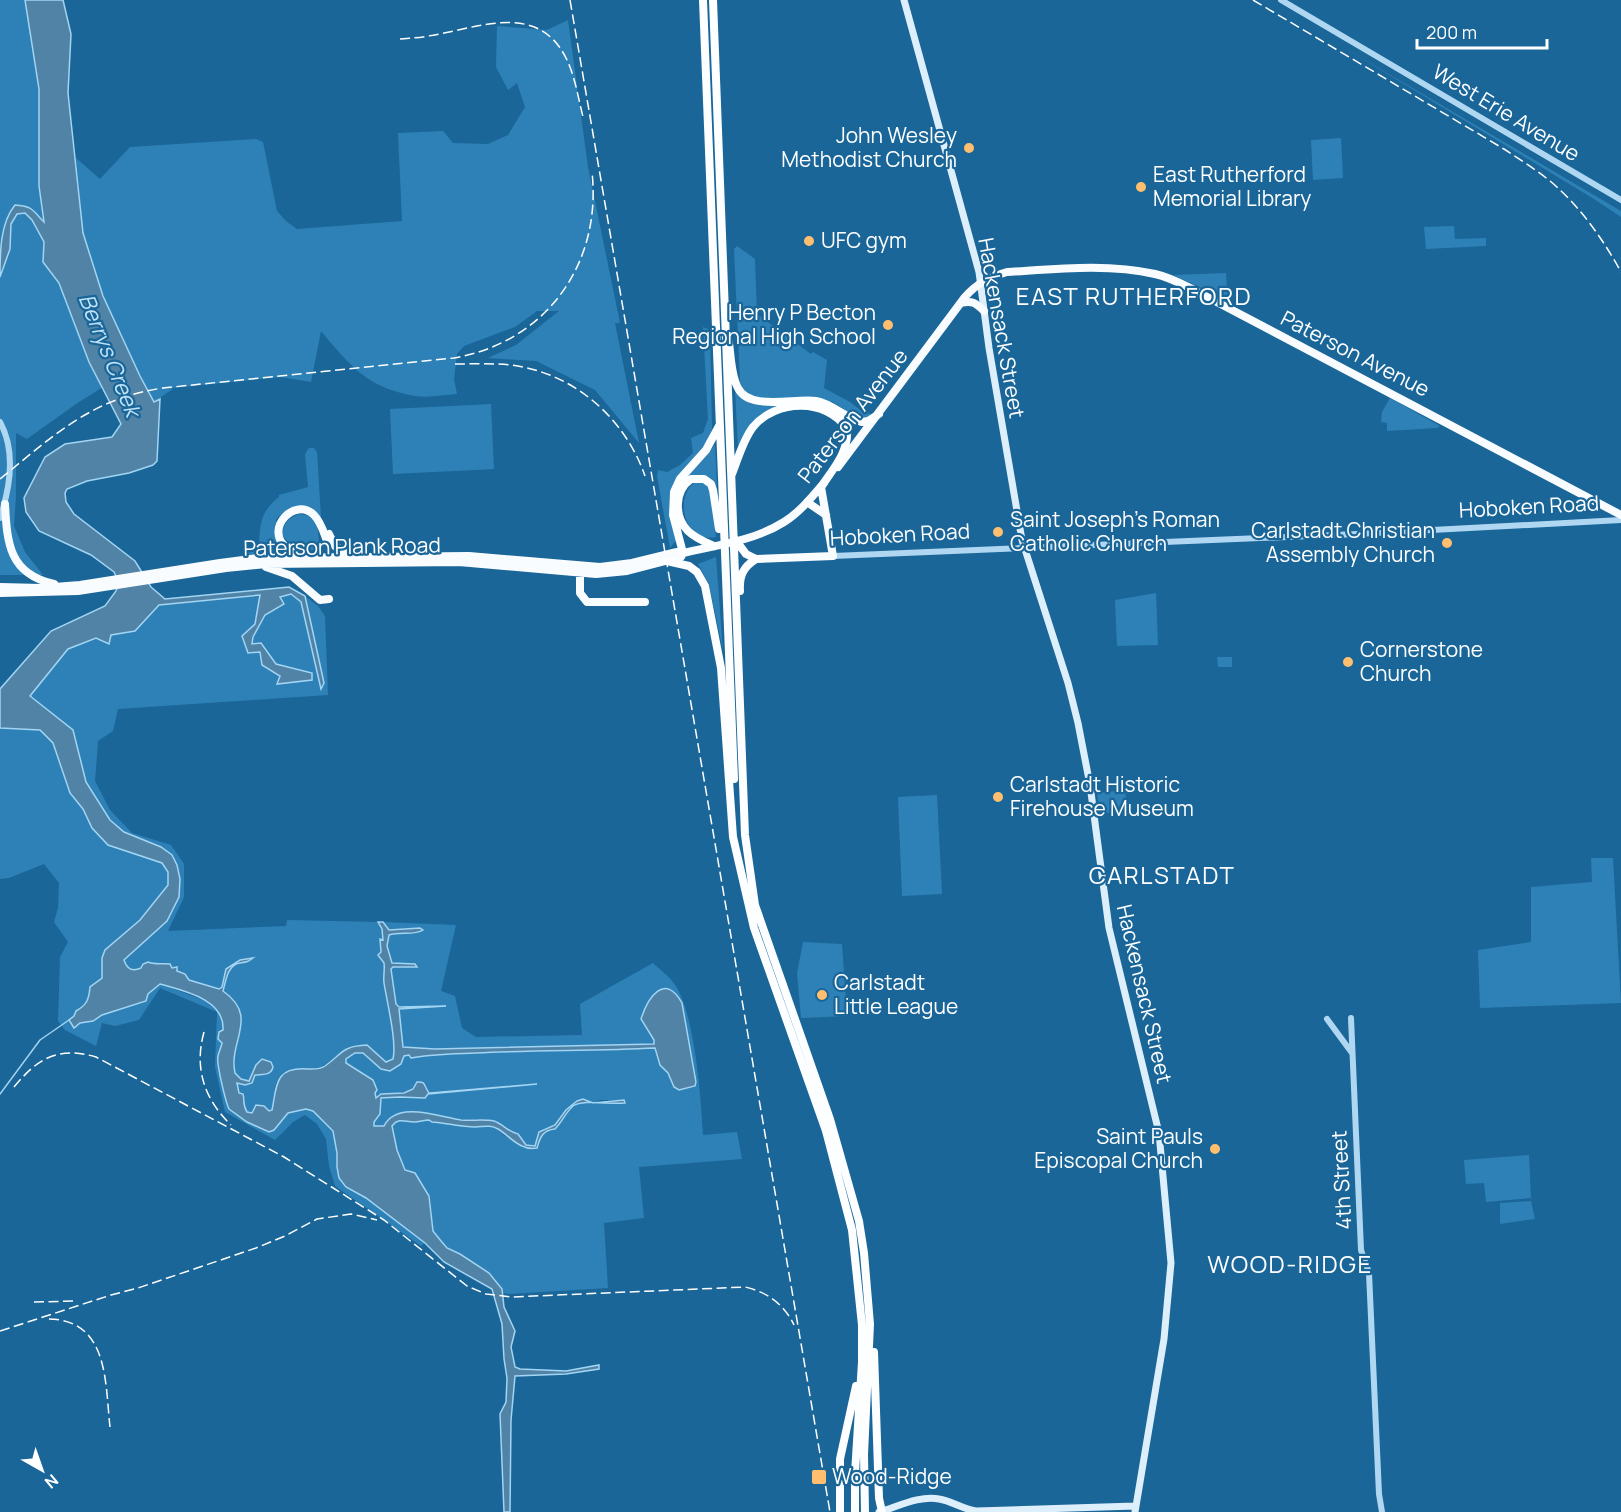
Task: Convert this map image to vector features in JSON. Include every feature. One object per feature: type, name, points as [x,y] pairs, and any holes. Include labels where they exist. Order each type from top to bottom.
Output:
[{"type":"highway","points":[[703,0],[725,571],[735,800],[741,873]]},
{"type":"highway","points":[[713,3],[723,312],[745,835],[755,905],[840,1150],[859,1221],[874,1343],[881,1512]]},
{"type":"highway","points":[[723,312],[736,385],[745,397],[759,402],[819,402],[862,422],[879,414]]},
{"type":"highway","points":[[730,478],[748,435],[763,417],[781,408],[809,406],[834,414],[847,429],[848,437],[844,453],[821,487]]},
{"type":"highway","points":[[720,425],[706,450],[680,479],[674,492],[673,515],[681,556],[697,572],[705,586],[721,668],[733,837],[754,928],[826,1131],[847,1207],[858,1277],[862,1325],[855,1512]]},
{"type":"highway","points":[[714,546],[690,533],[680,519],[678,510],[680,493],[683,486],[691,479],[704,479],[711,484],[725,571]]},
{"type":"highway","points":[[733,537],[746,554],[756,559],[745,567],[740,578],[740,614],[736,637]]},
{"type":"highway","points":[[667,561],[681,556]]},
{"type":"highway","points":[[865,1512],[864,1454],[870,1346],[868,1297]]},
{"type":"highway","points":[[840,1512],[840,1460],[862,1362]]},
{"type":"main road","name":"Hackensack Street","points":[[904,0],[979,272],[1012,489],[1025,549],[1068,683],[1078,723],[1090,785],[1110,928],[1161,1146],[1172,1263],[1164,1339],[1135,1509]]},
{"type":"main road","name":"Paterson Avenue","points":[[714,546],[743,540],[778,526],[807,502],[879,414],[961,303],[980,283],[1003,273],[1031,271],[1118,269],[1160,275],[1194,290],[1621,514]]},
{"type":"main road","points":[[961,303],[970,301],[984,311]]},
{"type":"main road","points":[[821,487],[833,556]]},
{"type":"main road","points":[[807,502],[826,515]]},
{"type":"main road","points":[[5,504],[8,540],[19,565],[36,579],[64,586]]},
{"type":"main road","points":[[316,557],[284,545],[279,532],[283,518],[294,510],[310,512],[318,519],[327,541]]},
{"type":"main road","points":[[327,528],[335,546],[352,557]]},
{"type":"main road","name":"Paterson Plank Road","points":[[151,577],[258,565],[459,562],[603,574],[714,546]]},
{"type":"main road","name":"Paterson Plank Road","points":[[0,593],[61,593],[243,560],[469,556],[592,567],[667,561]]},
{"type":"main road","name":"Hoboken Road","points":[[756,559],[833,556]]},
{"type":"main road","points":[[258,565],[289,574],[317,598],[322,601],[329,599]]},
{"type":"main road","points":[[580,573],[580,593],[587,602],[645,602]]},
{"type":"main road","name":"Paterson Plank Road","points":[[0,587],[114,583]]},
{"type":"main road","points":[[881,1512],[930,1498],[976,1511],[1135,1509]]},
{"type":"street","name":"West Erie Avenue","points":[[1281,0],[1621,200]]},
{"type":"street","points":[[0,423],[7,439],[10,455],[5,504],[0,518]]},
{"type":"street","name":"Hoboken Road","points":[[833,556],[1357,534],[1621,520]]},
{"type":"street","name":"4th Street","points":[[1351,1018],[1361,1250],[1369,1273],[1379,1494],[1382,1512]]},
{"type":"street","points":[[1327,1019],[1352,1053]]},
{"type":"shaded area","points":[[0,0],[25,0],[39,89],[39,186],[44,224],[43,262],[59,283],[89,362],[103,387],[27,439],[16,433],[14,526],[25,552],[43,575],[0,575]]},
{"type":"shaded area","points":[[568,20],[588,167],[620,323],[615,323],[639,443],[595,390],[536,361],[488,358],[516,345],[559,311],[537,311],[515,327],[464,346],[457,354],[454,379],[457,394],[420,397],[399,392],[372,381],[351,365],[321,331],[311,382],[281,377],[174,388],[154,402],[103,296],[83,233],[76,158],[100,179],[130,147],[256,139],[263,142],[277,211],[297,229],[402,221],[398,133],[443,131],[453,143],[488,144],[508,135],[525,107],[517,83],[508,90],[496,67],[497,26],[547,30]]},
{"type":"shaded area","points":[[1343,47],[1621,211],[1621,217],[1594,199]]},
{"type":"shaded area","points":[[1341,138],[1343,178],[1313,180],[1311,140]]},
{"type":"shaded area","points":[[1454,226],[1455,239],[1486,238],[1486,246],[1426,249],[1424,227]]},
{"type":"shaded area","points":[[737,246],[755,259],[757,314],[811,354],[813,352],[827,360],[824,388],[850,402],[864,413],[874,414],[866,419],[856,417],[833,402],[813,399],[757,399],[744,391],[740,382],[734,249]]},
{"type":"shaded area","points":[[1226,273],[1228,300],[1173,275]]},
{"type":"shaded area","points":[[703,327],[710,330],[712,428],[709,438],[677,478],[673,487],[670,507],[677,539],[670,548],[657,476],[658,470],[667,472],[680,465],[693,453],[691,438],[703,433],[708,419]]},
{"type":"shaded area","points":[[735,388],[739,395],[749,403],[784,406],[772,410],[738,449]]},
{"type":"shaded area","points":[[1390,398],[1440,426],[1387,431],[1387,423],[1381,422],[1382,412]]},
{"type":"shaded area","points":[[491,404],[494,469],[393,474],[390,409]]},
{"type":"shaded area","points":[[715,445],[717,487],[711,480],[704,477],[687,477]]},
{"type":"shaded area","points":[[309,448],[314,448],[317,452],[321,517],[304,508],[289,511],[277,518],[275,527],[276,539],[284,552],[246,556],[246,549],[259,545],[260,530],[268,507],[279,495],[308,487],[305,454]]},
{"type":"shaded area","points":[[695,482],[705,483],[712,491],[716,537],[697,534],[690,527],[686,518],[685,498],[688,489]]},
{"type":"shaded area","points":[[299,514],[310,516],[317,522],[320,550],[299,548],[282,535],[287,522]]},
{"type":"shaded area","points":[[716,557],[723,651],[709,584],[698,564]]},
{"type":"shaded area","points":[[1156,593],[1158,645],[1117,646],[1115,600]]},
{"type":"shaded area","points":[[291,594],[301,603],[321,688],[324,683],[305,596],[318,606],[325,616],[328,695],[118,709],[113,731],[98,741],[95,781],[110,810],[132,833],[171,845],[184,864],[184,897],[168,931],[286,926],[287,920],[378,922],[382,929],[383,940],[380,940],[381,952],[378,955],[384,963],[384,983],[394,1043],[393,1059],[386,1062],[367,1045],[348,1047],[319,1069],[307,1069],[278,1080],[272,1110],[269,1111],[264,1106],[256,1105],[252,1113],[247,1112],[242,1104],[243,1094],[239,1093],[237,1083],[245,1085],[252,1083],[255,1075],[268,1074],[273,1067],[271,1062],[262,1059],[256,1065],[249,1081],[241,1079],[235,1073],[234,1062],[241,1030],[240,1010],[234,1000],[223,991],[231,968],[252,958],[240,960],[226,969],[222,987],[219,989],[189,980],[185,974],[177,971],[177,968],[172,968],[169,964],[148,962],[136,970],[128,967],[124,961],[167,921],[179,897],[172,855],[161,847],[124,832],[110,820],[86,782],[73,730],[30,696],[68,649],[96,638],[135,631],[158,605],[260,595],[255,624],[242,636],[260,652],[280,676],[277,683],[286,667],[276,664],[261,643],[252,644],[265,615],[284,605],[280,597]]},
{"type":"shaded area","points":[[1217,657],[1232,657],[1232,667],[1218,667]]},
{"type":"shaded area","points":[[0,728],[40,730],[53,743],[70,793],[83,809],[92,828],[108,845],[162,863],[168,872],[168,884],[140,920],[105,950],[102,958],[103,978],[83,1007],[76,1011],[75,1027],[80,1023],[93,1021],[102,1015],[146,1001],[148,994],[160,984],[209,1002],[219,1009],[224,1021],[218,1065],[229,1109],[279,1124],[288,1113],[306,1109],[313,1111],[333,1131],[337,1167],[346,1187],[366,1198],[425,1243],[421,1246],[335,1186],[329,1166],[326,1139],[317,1124],[305,1115],[293,1122],[275,1140],[225,1112],[215,1067],[217,1012],[160,988],[139,1020],[115,1026],[102,1023],[96,1046],[65,1030],[58,1021],[60,957],[68,942],[54,922],[58,908],[59,883],[44,864],[9,878],[0,879]]},
{"type":"shaded area","points":[[1125,790],[1127,810],[1100,814],[1097,793]]},
{"type":"shaded area","points":[[937,795],[942,894],[902,896],[898,797]]},
{"type":"shaded area","points":[[1591,858],[1613,858],[1621,1003],[1480,1008],[1478,950],[1531,942],[1531,887],[1592,882]]},
{"type":"shaded area","points":[[383,922],[456,925],[441,991],[455,996],[462,1028],[476,1037],[582,1035],[580,1004],[653,963],[673,982],[687,1012],[696,1056],[703,1135],[737,1132],[742,1159],[639,1167],[644,1218],[604,1223],[608,1288],[502,1293],[502,1289],[489,1273],[460,1253],[447,1248],[433,1231],[430,1196],[415,1173],[405,1170],[397,1150],[392,1126],[400,1121],[429,1120],[494,1127],[505,1136],[511,1137],[523,1148],[537,1148],[543,1135],[555,1129],[573,1106],[592,1103],[583,1099],[577,1100],[555,1125],[539,1132],[535,1146],[526,1145],[518,1134],[490,1120],[465,1120],[431,1113],[409,1112],[390,1118],[384,1126],[374,1126],[380,1114],[381,1099],[424,1098],[428,1094],[534,1084],[429,1092],[426,1085],[417,1082],[408,1091],[381,1095],[376,1098],[377,1090],[373,1080],[346,1063],[346,1059],[355,1053],[363,1053],[381,1069],[390,1071],[401,1064],[404,1056],[409,1055],[412,1058],[498,1052],[655,1048],[658,1062],[668,1073],[674,1087],[679,1090],[695,1087],[697,1082],[682,1003],[676,994],[663,989],[658,991],[648,1003],[641,1018],[654,1044],[435,1049],[402,1047],[399,1009],[444,1006],[398,1007],[391,969],[392,967],[416,966],[415,964],[392,963],[387,946],[389,935],[416,933],[423,930],[420,928],[389,930]],"holes":[[[600,1100],[624,1100],[625,1103],[594,1103]]]},
{"type":"shaded area","name":"Carlstadt Little League","points":[[803,942],[842,944],[847,1016],[801,1018],[797,973]]},
{"type":"shaded area","points":[[1529,1155],[1531,1198],[1486,1202],[1484,1183],[1466,1184],[1464,1160]]},
{"type":"shaded area","points":[[1531,1201],[1535,1219],[1500,1224],[1500,1203]]},
{"type":"water","name":"Berrys Creek","points":[[25,0],[63,0],[71,34],[68,93],[83,233],[103,296],[140,376],[154,402],[160,399],[157,461],[153,465],[129,473],[87,481],[67,489],[66,502],[74,514],[135,561],[151,587],[165,599],[289,587],[305,596],[324,683],[321,689],[301,602],[291,594],[280,597],[284,604],[265,615],[253,637],[252,644],[261,643],[276,664],[312,673],[312,680],[277,684],[280,676],[262,665],[260,652],[248,653],[242,636],[255,624],[260,595],[159,605],[135,631],[111,635],[109,644],[96,638],[68,649],[30,696],[73,730],[86,782],[110,820],[124,832],[161,847],[172,855],[177,865],[180,879],[179,897],[167,921],[124,960],[127,966],[135,970],[148,962],[170,964],[172,968],[177,967],[177,971],[185,974],[189,980],[219,989],[222,987],[226,969],[240,960],[253,958],[232,967],[223,991],[240,1010],[240,1030],[234,1061],[235,1073],[241,1079],[249,1081],[256,1065],[262,1059],[271,1062],[273,1067],[268,1073],[255,1075],[252,1083],[245,1085],[237,1083],[239,1093],[243,1094],[245,1109],[252,1113],[256,1105],[264,1106],[269,1111],[272,1110],[279,1080],[288,1071],[320,1068],[343,1051],[367,1045],[386,1062],[393,1059],[394,1043],[384,983],[384,963],[378,955],[381,952],[380,939],[383,940],[382,929],[378,922],[383,922],[389,930],[420,928],[423,930],[416,933],[389,935],[387,946],[392,963],[415,964],[417,967],[393,967],[391,969],[396,1004],[399,1007],[446,1006],[399,1009],[403,1047],[435,1049],[654,1044],[654,1040],[641,1019],[648,1003],[658,991],[669,989],[682,1003],[696,1082],[695,1086],[679,1090],[674,1087],[668,1073],[660,1065],[655,1048],[521,1051],[411,1058],[409,1055],[404,1056],[401,1064],[390,1071],[381,1069],[363,1053],[355,1053],[346,1059],[346,1063],[373,1080],[377,1090],[376,1098],[381,1094],[404,1093],[413,1089],[417,1082],[423,1083],[429,1093],[537,1084],[428,1094],[425,1098],[381,1098],[380,1114],[374,1126],[384,1126],[390,1118],[409,1112],[461,1120],[490,1120],[518,1134],[526,1145],[535,1146],[539,1132],[555,1125],[566,1110],[577,1101],[583,1099],[592,1103],[573,1106],[555,1129],[543,1135],[537,1148],[516,1143],[498,1129],[486,1126],[464,1126],[429,1120],[400,1121],[392,1126],[397,1150],[405,1170],[415,1173],[429,1196],[433,1231],[447,1248],[489,1273],[502,1289],[504,1307],[515,1331],[511,1347],[515,1367],[566,1371],[599,1365],[599,1369],[566,1374],[515,1376],[511,1420],[510,1512],[504,1512],[500,1414],[506,1402],[507,1378],[502,1324],[492,1289],[444,1262],[425,1243],[366,1198],[346,1187],[339,1178],[333,1131],[313,1111],[306,1109],[288,1113],[274,1130],[269,1132],[247,1122],[229,1109],[218,1060],[222,1043],[218,1039],[219,1032],[223,1030],[222,1019],[210,1004],[201,998],[160,984],[148,994],[146,1001],[102,1015],[93,1021],[80,1023],[74,1028],[69,1020],[87,1001],[90,987],[102,978],[102,958],[105,950],[140,920],[168,885],[168,872],[162,863],[108,845],[92,828],[83,809],[70,793],[53,743],[40,730],[0,728],[0,689],[51,631],[105,606],[119,583],[114,572],[91,555],[39,531],[26,512],[24,498],[45,457],[65,444],[112,437],[121,424],[89,362],[59,283],[43,262],[44,242],[32,220],[25,213],[17,214],[11,224],[10,249],[0,277],[4,229],[6,220],[15,205],[29,208],[44,222],[39,186],[39,89]]},
{"type":"water","points":[[624,1100],[625,1103],[613,1103],[597,1103]]},
{"type":"waterway","points":[[0,1094],[40,1040],[69,1020]]},
{"type":"railway","points":[[570,0],[830,1512]]},
{"type":"railway","points":[[1253,0],[1539,172],[1561,190],[1580,212],[1598,235],[1621,272]]},
{"type":"railway","points":[[400,39],[425,37],[504,23],[522,24],[539,29],[554,40],[566,58],[574,79],[583,117]]},
{"type":"railway","points":[[0,479],[75,421],[115,400],[138,393],[163,388],[454,358],[487,349],[516,335],[541,316],[561,294],[577,267],[588,238],[593,206],[592,172]]},
{"type":"railway","points":[[455,364],[503,364],[533,369],[575,388],[594,401],[610,417],[636,455],[645,476]]},
{"type":"railway","points":[[204,1032],[200,1058],[204,1082],[214,1105],[231,1125]]},
{"type":"railway","points":[[14,1087],[40,1062],[50,1057],[71,1053],[96,1057],[284,1157],[384,1220],[467,1286],[486,1294],[511,1297],[745,1287],[761,1292],[774,1300],[794,1325]]},
{"type":"railway","points":[[0,1331],[256,1248],[317,1219],[351,1214],[377,1220]]},
{"type":"railway","points":[[34,1302],[76,1301]]},
{"type":"railway","points":[[49,1319],[69,1322],[83,1330],[93,1342],[104,1374],[110,1427]]},
{"type":"place","name":"John Wesley Methodist Church","points":[[969,148]]},
{"type":"place","name":"East Rutherford Memorial Library","points":[[1141,187]]},
{"type":"place","name":"UFC gym","points":[[809,241]]},
{"type":"place","name":"Henry P Becton Regional High School","points":[[888,325]]},
{"type":"place","name":"Saint Joseph's Roman Catholic Church","points":[[998,532]]},
{"type":"place","name":"Carlstadt Christian Assembly Church","points":[[1447,543]]},
{"type":"place","name":"Cornerstone Church","points":[[1348,662]]},
{"type":"place","name":"Carlstadt Historic Firehouse Museum","points":[[998,797]]},
{"type":"place","name":"Carlstadt Little League","points":[[822,995]]},
{"type":"place","name":"Saint Pauls Episcopal Church","points":[[1215,1149]]},
{"type":"place","name":"Wood-Ridge","points":[[819,1477]]},
{"type":"district","name":"EAST RUTHERFORD","points":[[1134,297]]},
{"type":"district","name":"CARLSTADT","points":[[1162,876]]},
{"type":"district","name":"WOOD-RIDGE","points":[[1290,1265]]}]
